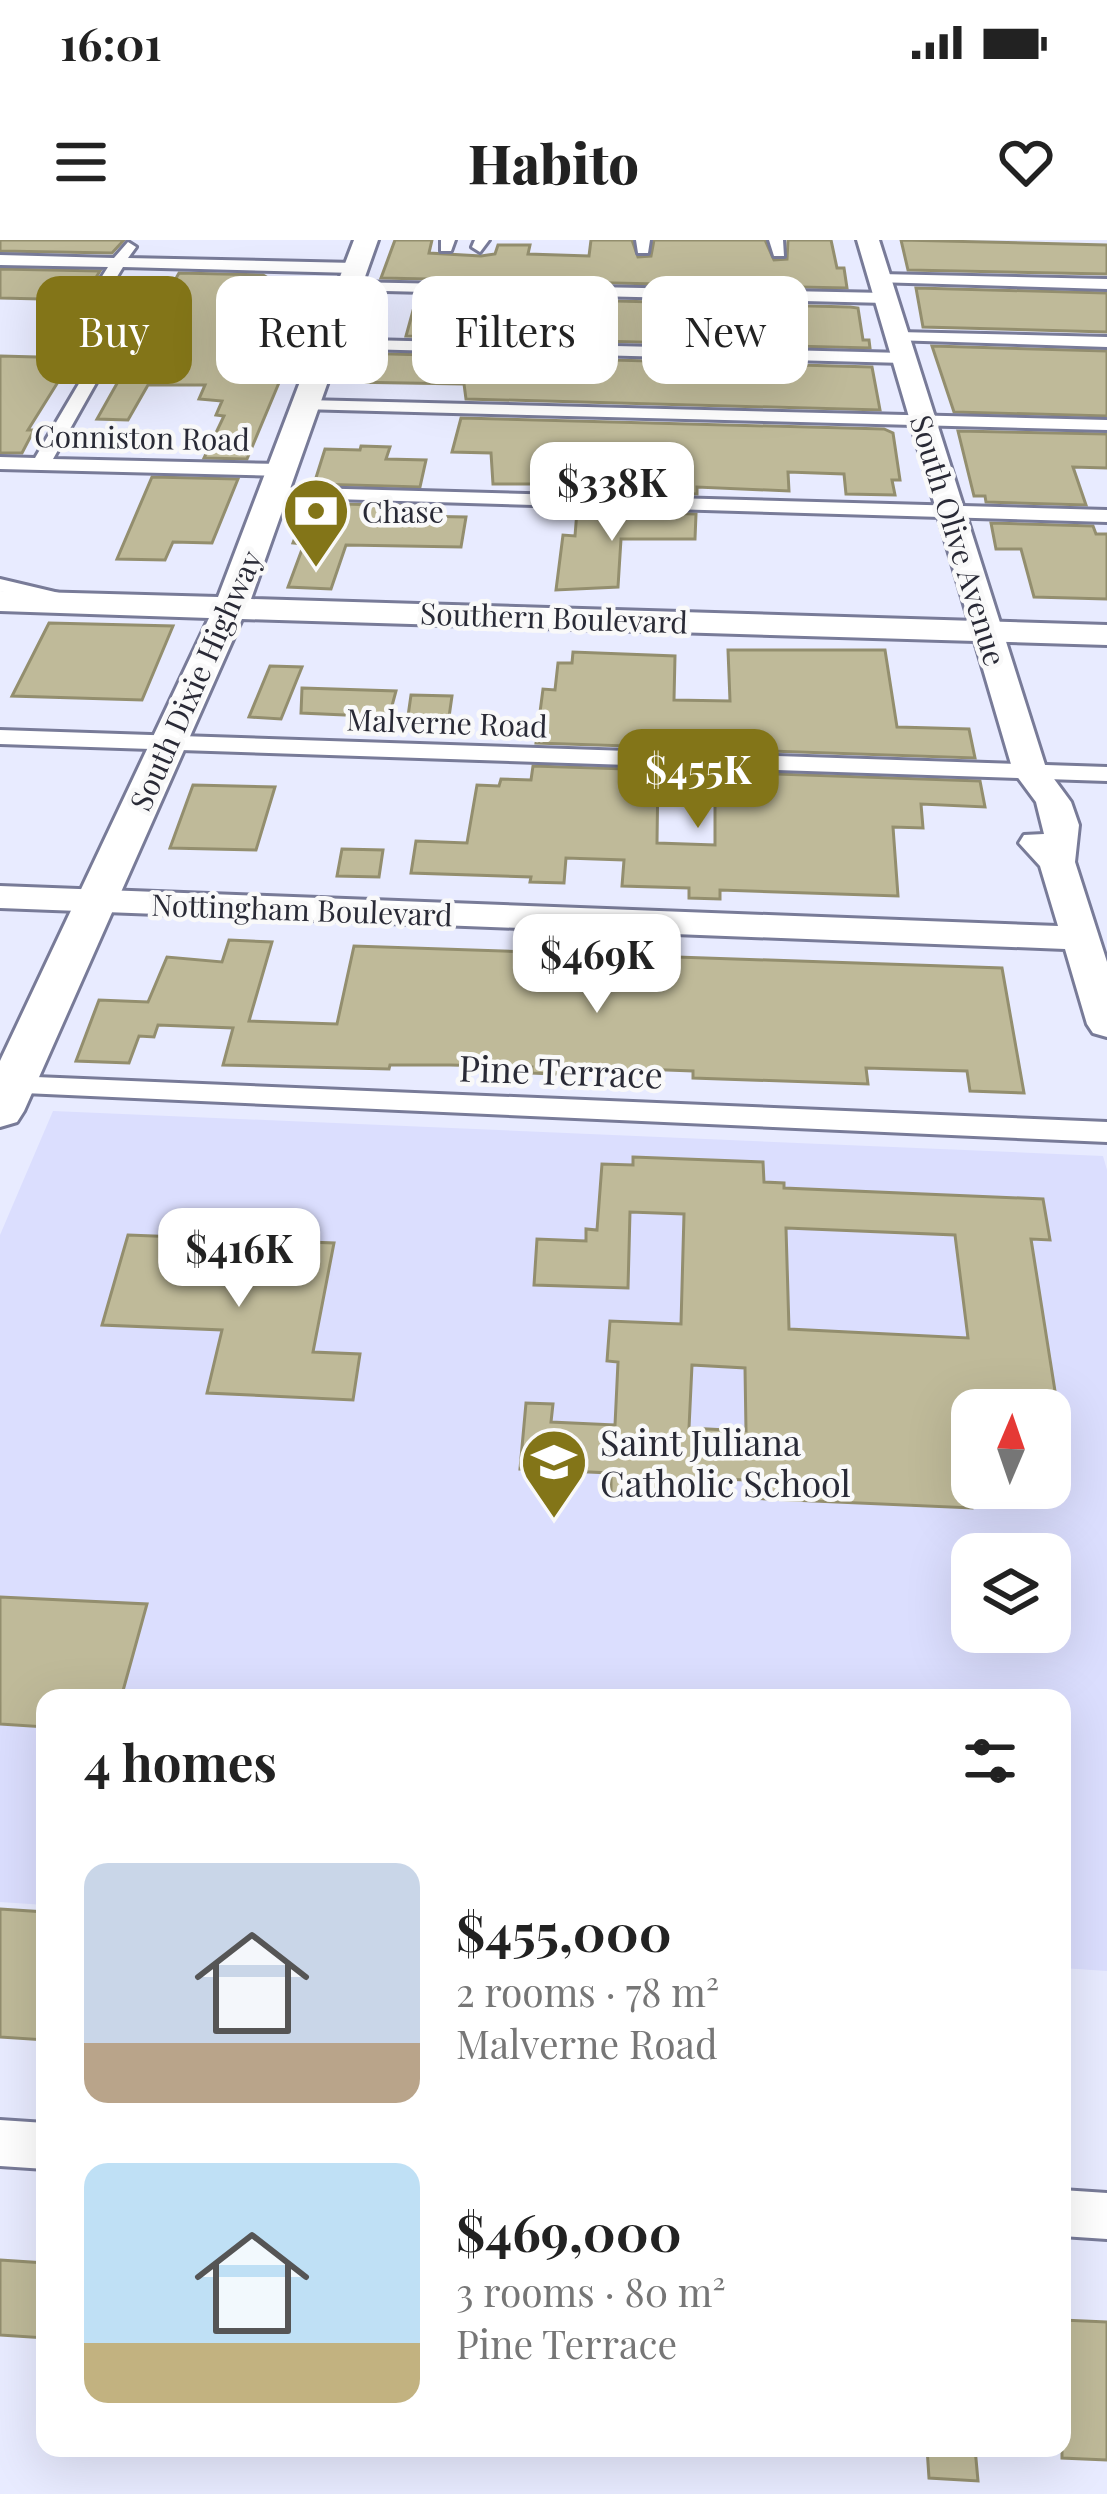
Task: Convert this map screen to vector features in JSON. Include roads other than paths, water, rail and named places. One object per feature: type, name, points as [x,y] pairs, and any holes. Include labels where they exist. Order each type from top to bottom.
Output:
[{"type":"main road","name":"South Dixie Highway","points":[[6,1098],[230,608],[313,384]]},
{"type":"main road","name":"Southern Boulevard","points":[[0,605],[76,603],[1107,634]]},
{"type":"street","points":[[109,276],[132,240]]},
{"type":"street","name":"South Olive Avenue","points":[[868,240],[1030,771],[1021,792],[1034,840],[1058,862],[1094,938],[1107,1024]]},
{"type":"street","points":[[0,260],[357,265],[883,288],[1107,284]]},
{"type":"street","points":[[388,344],[901,347],[1107,342]]},
{"type":"street","points":[[40,464],[87,384]]},
{"type":"street","points":[[306,405],[1107,425]]},
{"type":"street","name":"Conniston Road","points":[[0,463],[278,482],[1107,516]]},
{"type":"street","points":[[0,586],[76,603]]},
{"type":"street","name":"Malverne Road","points":[[0,737],[1107,774]]},
{"type":"street","name":"Nottingham Boulevard","points":[[0,897],[1094,938]]},
{"type":"street","name":"Pine Terrace","points":[[6,1098],[1107,1132]]},
{"type":"street","points":[[0,2143],[36,2145]]},
{"type":"street","points":[[1071,2214],[1107,2216]]},
{"type":"place","name":"Chase","points":[[316,570]]},
{"type":"place","name":"Saint Juliana Catholic School","points":[[554,1521]]}]
